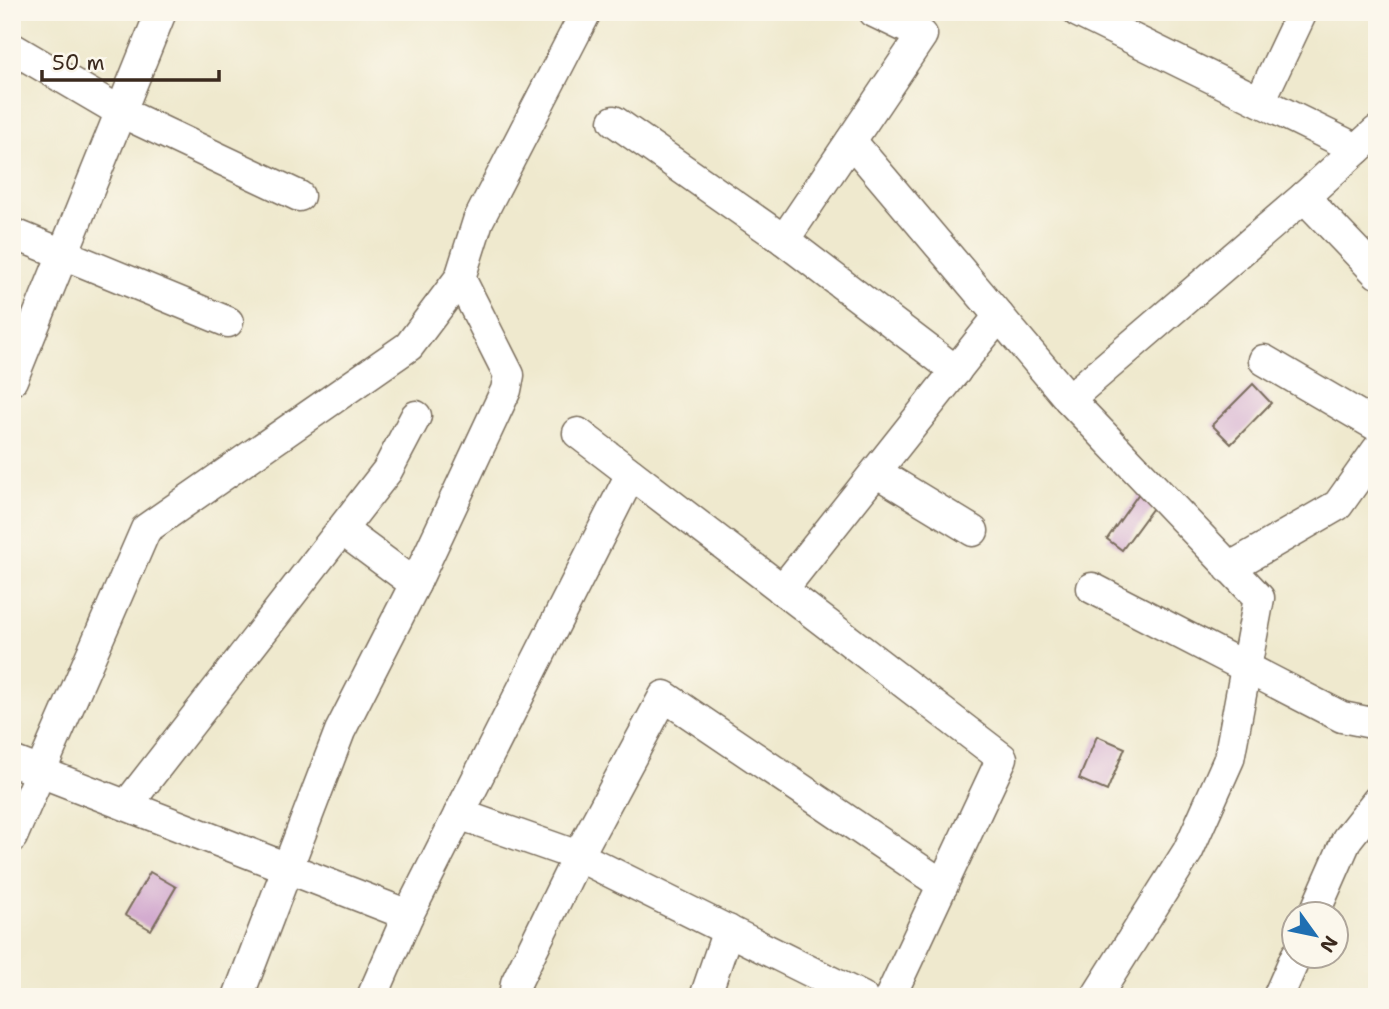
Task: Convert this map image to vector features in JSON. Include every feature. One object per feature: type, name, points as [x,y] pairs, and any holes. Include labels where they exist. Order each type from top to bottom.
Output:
[{"type":"street","points":[[12,380],[162,12]]},
{"type":"street","points":[[12,837],[146,528],[409,346],[460,278],[478,221],[586,12]]},
{"type":"street","points":[[784,240],[922,35],[874,12]]},
{"type":"street","points":[[1069,399],[1367,140],[1261,101],[1134,24],[1078,12]]},
{"type":"street","points":[[1261,101],[1302,12]]},
{"type":"street","points":[[12,48],[121,112],[299,196]]},
{"type":"street","points":[[614,121],[784,240],[956,371]]},
{"type":"street","points":[[851,141],[1069,399],[1259,598],[1229,759],[1188,851],[1096,997]]},
{"type":"street","points":[[1304,197],[1377,273]]},
{"type":"street","points":[[12,233],[228,322]]},
{"type":"street","points":[[238,997],[340,731],[415,584],[506,390],[509,375],[460,278]]},
{"type":"street","points":[[782,590],[999,316]]},
{"type":"street","points":[[1264,360],[1377,426]]},
{"type":"street","points":[[127,805],[387,471],[416,416]]},
{"type":"street","points":[[578,433],[1002,758],[890,997]]},
{"type":"street","points":[[1229,568],[1338,505],[1377,450]]},
{"type":"street","points":[[876,472],[973,531]]},
{"type":"street","points":[[372,997],[408,915],[631,474]]},
{"type":"street","points":[[342,530],[415,584]]},
{"type":"street","points":[[1093,588],[1342,717],[1377,724]]},
{"type":"street","points":[[514,997],[516,983],[578,856],[664,696],[943,885]]},
{"type":"street","points":[[12,761],[408,915]]},
{"type":"street","points":[[1321,900],[1347,839],[1377,801]]},
{"type":"street","points":[[459,814],[578,856],[862,997]]},
{"type":"street","points":[[705,997],[728,930]]},
{"type":"street","points":[[1278,997],[1290,970]]},
{"type":"building","points":[[1253,384],[1271,403],[1231,444],[1212,425]]},
{"type":"building","points":[[1142,489],[1158,501],[1122,550],[1107,539]]},
{"type":"building","points":[[1097,736],[1125,748],[1107,791],[1079,779]]},
{"type":"building","points":[[150,872],[176,887],[151,930],[125,915]]}]
